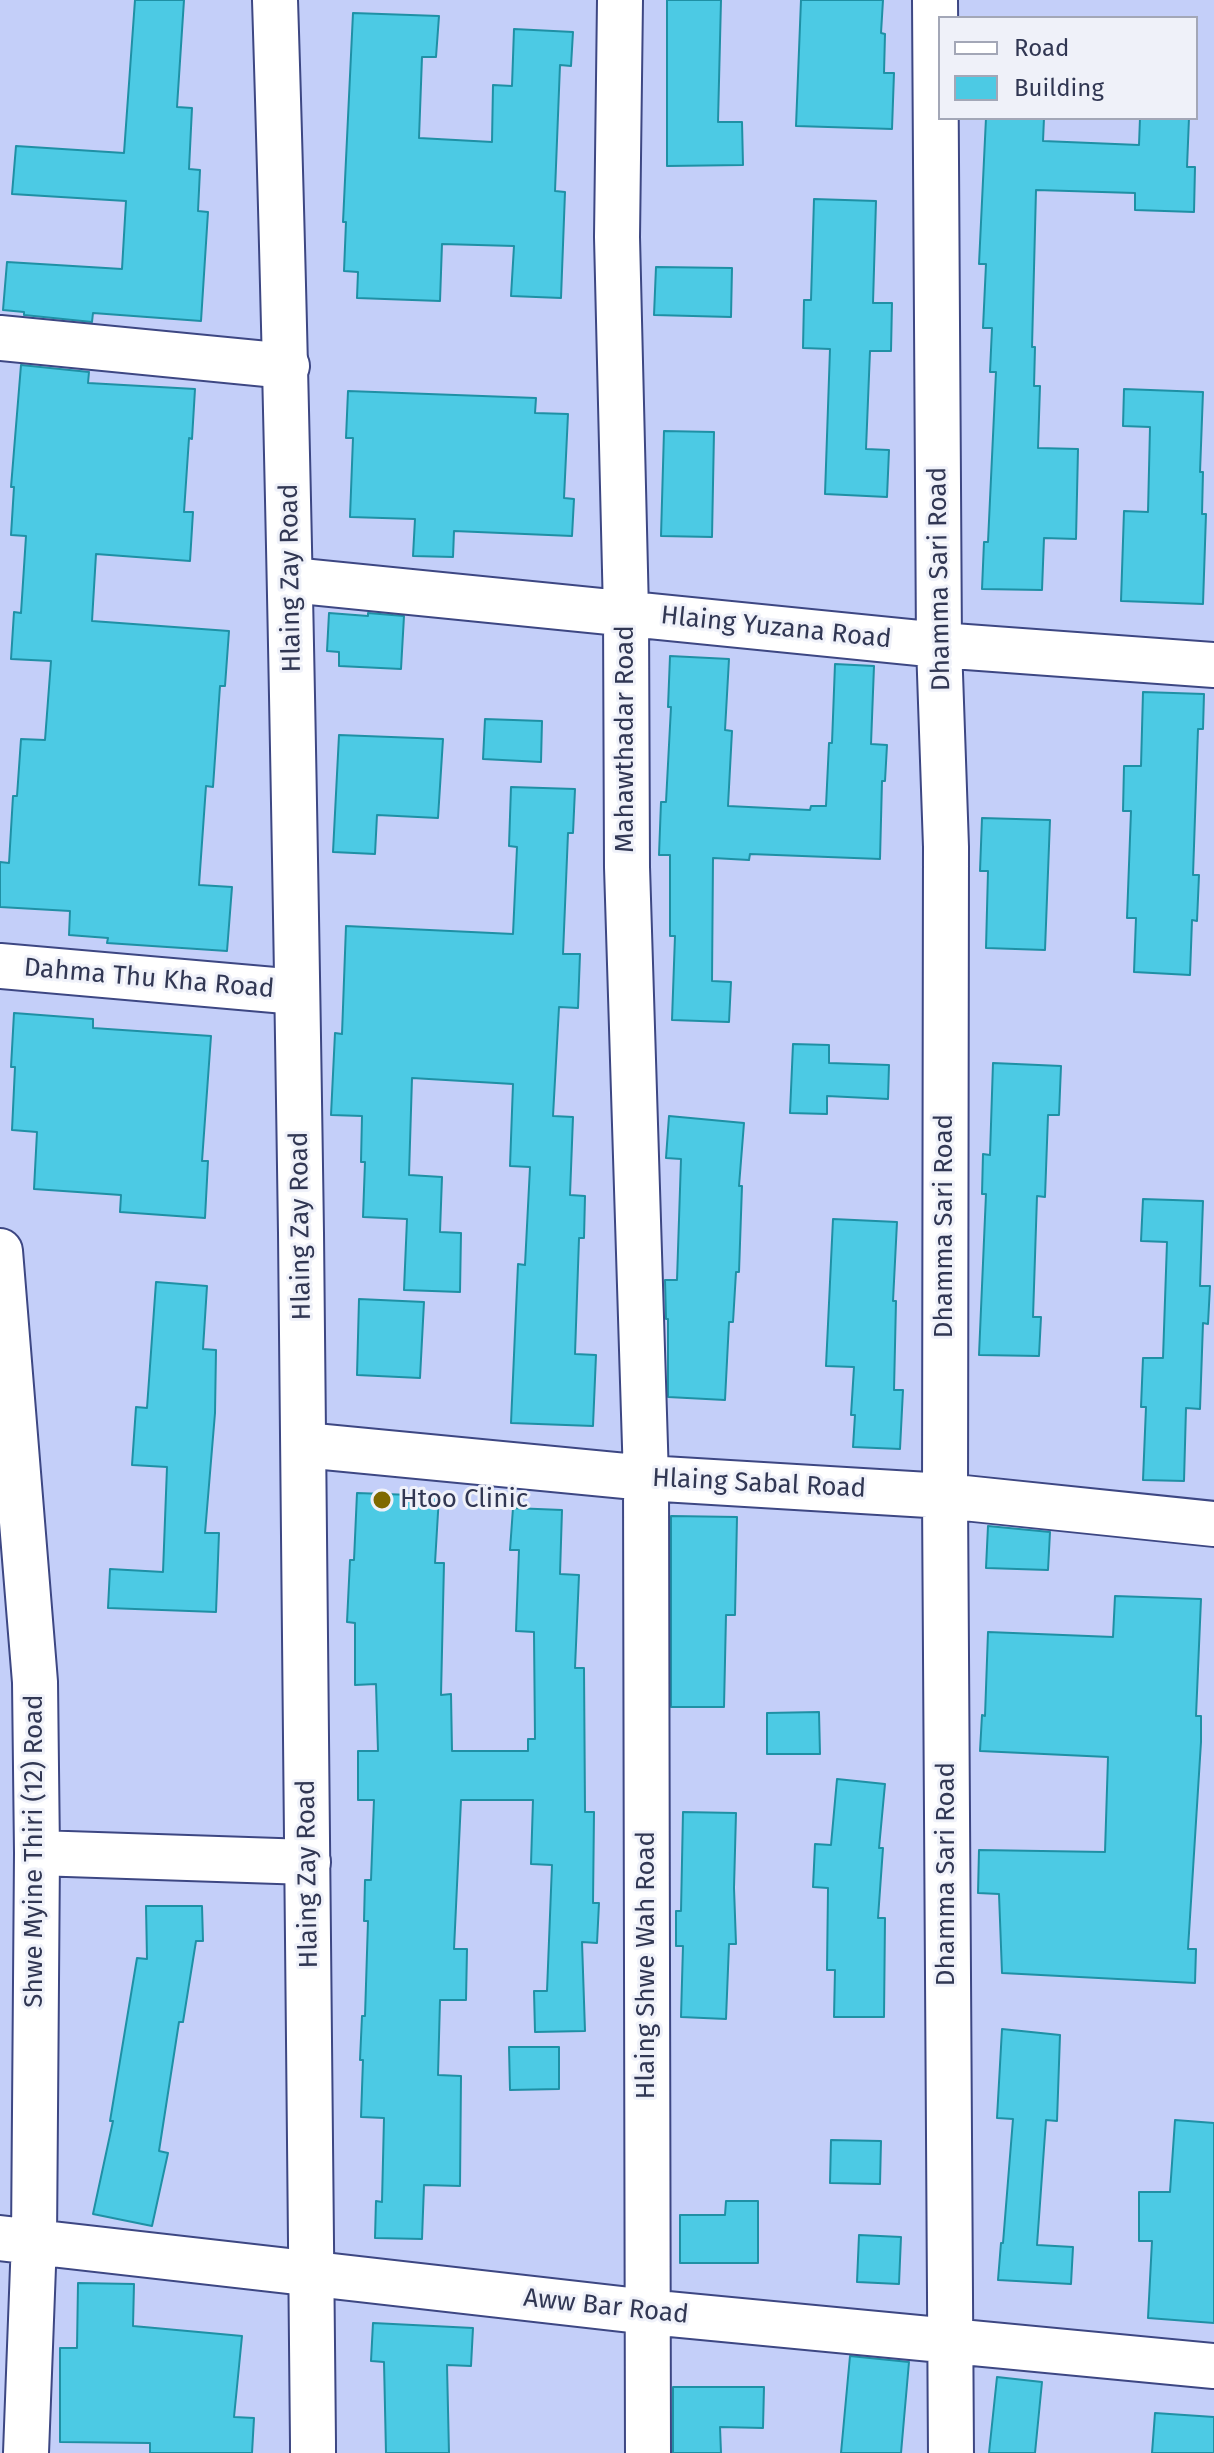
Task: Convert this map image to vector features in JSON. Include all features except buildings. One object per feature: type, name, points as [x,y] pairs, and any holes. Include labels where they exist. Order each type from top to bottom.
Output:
[{"type":"street","name":"Hlaing Zay Road","points":[[275,0],[291,580],[304,1445],[313,2453]]},
{"type":"street","name":"Mahawthadar Road","points":[[620,0],[617,237],[626,612],[627,867],[646,1478]]},
{"type":"street","name":"Dhamma Sari Road","points":[[935,0],[939,645],[946,847],[945,1496],[951,2453]]},
{"type":"street","points":[[0,338],[287,366]]},
{"type":"street","name":"Hlaing Yuzana Road","points":[[291,580],[939,645],[1214,665]]},
{"type":"street","name":"Dahma Thu Kha Road","points":[[0,966],[297,992]]},
{"type":"street","name":"Shwe Myine Thiri (12) Road","points":[[0,1251],[35,1682],[37,1853],[17,2239],[26,2453]]},
{"type":"street","name":"Hlaing Sabal Road","points":[[304,1445],[646,1478],[945,1496],[1214,1524]]},
{"type":"street","name":"Hlaing Shwe Wah Road","points":[[646,1478],[648,2453]]},
{"type":"street","points":[[37,1853],[308,1862]]},
{"type":"street","name":"Aww Bar Road","points":[[17,2239],[648,2312],[1214,2366]]},
{"type":"place","name":"Htoo Clinic","points":[[382,1500]]}]
